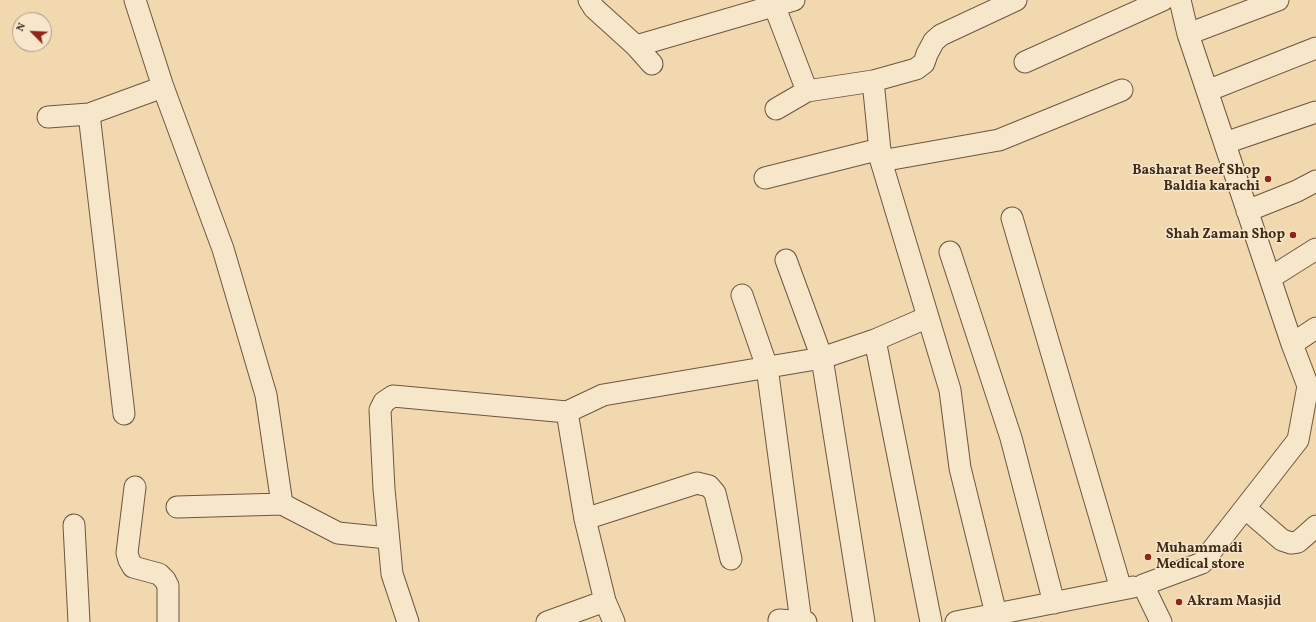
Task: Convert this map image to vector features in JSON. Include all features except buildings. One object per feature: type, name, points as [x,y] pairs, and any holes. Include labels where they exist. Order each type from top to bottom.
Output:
[{"type":"street","points":[[135,0],[163,87],[223,249],[266,395],[282,504]]},
{"type":"street","points":[[589,0],[594,8],[636,46],[652,64]]},
{"type":"street","points":[[636,46],[794,0]]},
{"type":"street","points":[[776,108],[807,91],[873,81],[916,69],[924,63],[934,41],[941,35],[1016,0]]},
{"type":"street","points":[[1025,62],[1163,0]]},
{"type":"street","points":[[956,622],[1143,585],[1202,563],[1298,440],[1308,386],[1292,344],[1188,34],[1180,0]]},
{"type":"street","points":[[1188,34],[1278,0]]},
{"type":"street","points":[[774,5],[807,91]]},
{"type":"street","points":[[1207,91],[1316,48]]},
{"type":"street","points":[[873,81],[881,155],[950,390],[960,468],[996,614]]},
{"type":"street","points":[[48,117],[89,114],[163,87]]},
{"type":"street","points":[[765,178],[881,155],[999,140],[1122,90]]},
{"type":"street","points":[[1225,143],[1316,112]]},
{"type":"street","points":[[89,114],[124,414]]},
{"type":"street","points":[[1247,211],[1297,191],[1316,181]]},
{"type":"street","points":[[1012,218],[1121,589]]},
{"type":"street","points":[[1270,278],[1316,249]]},
{"type":"street","points":[[950,252],[1010,438],[1054,603]]},
{"type":"street","points":[[786,260],[822,358],[864,622]]},
{"type":"street","points":[[742,296],[767,367],[801,622]]},
{"type":"street","points":[[408,622],[392,574],[384,489],[380,410],[384,402],[393,396],[567,412],[603,395],[822,358],[875,340],[928,317]]},
{"type":"street","points":[[1292,344],[1316,328]]},
{"type":"street","points":[[875,340],[931,622]]},
{"type":"street","points":[[567,412],[585,519],[606,600],[614,622]]},
{"type":"street","points":[[585,519],[697,483],[709,486],[715,493],[731,559]]},
{"type":"street","points":[[136,487],[127,553],[128,560],[133,567],[159,574],[165,580],[168,586],[168,622]]},
{"type":"street","points":[[177,507],[282,504],[338,534],[388,538]]},
{"type":"street","points":[[1244,508],[1282,540],[1291,543],[1298,542],[1316,526]]},
{"type":"street","points":[[74,525],[79,622]]},
{"type":"street","points":[[1143,585],[1161,622]]},
{"type":"street","points":[[547,622],[606,600]]},
{"type":"street","points":[[779,620],[806,622]]},
{"type":"place","name":"Basharat Beef Shop Baldia karachi","points":[[1268,179]]},
{"type":"place","name":"Shah Zaman Shop","points":[[1293,235]]},
{"type":"place","name":"Muhammadi Medical store","points":[[1148,557]]},
{"type":"place","name":"Akram Masjid","points":[[1179,602]]}]
